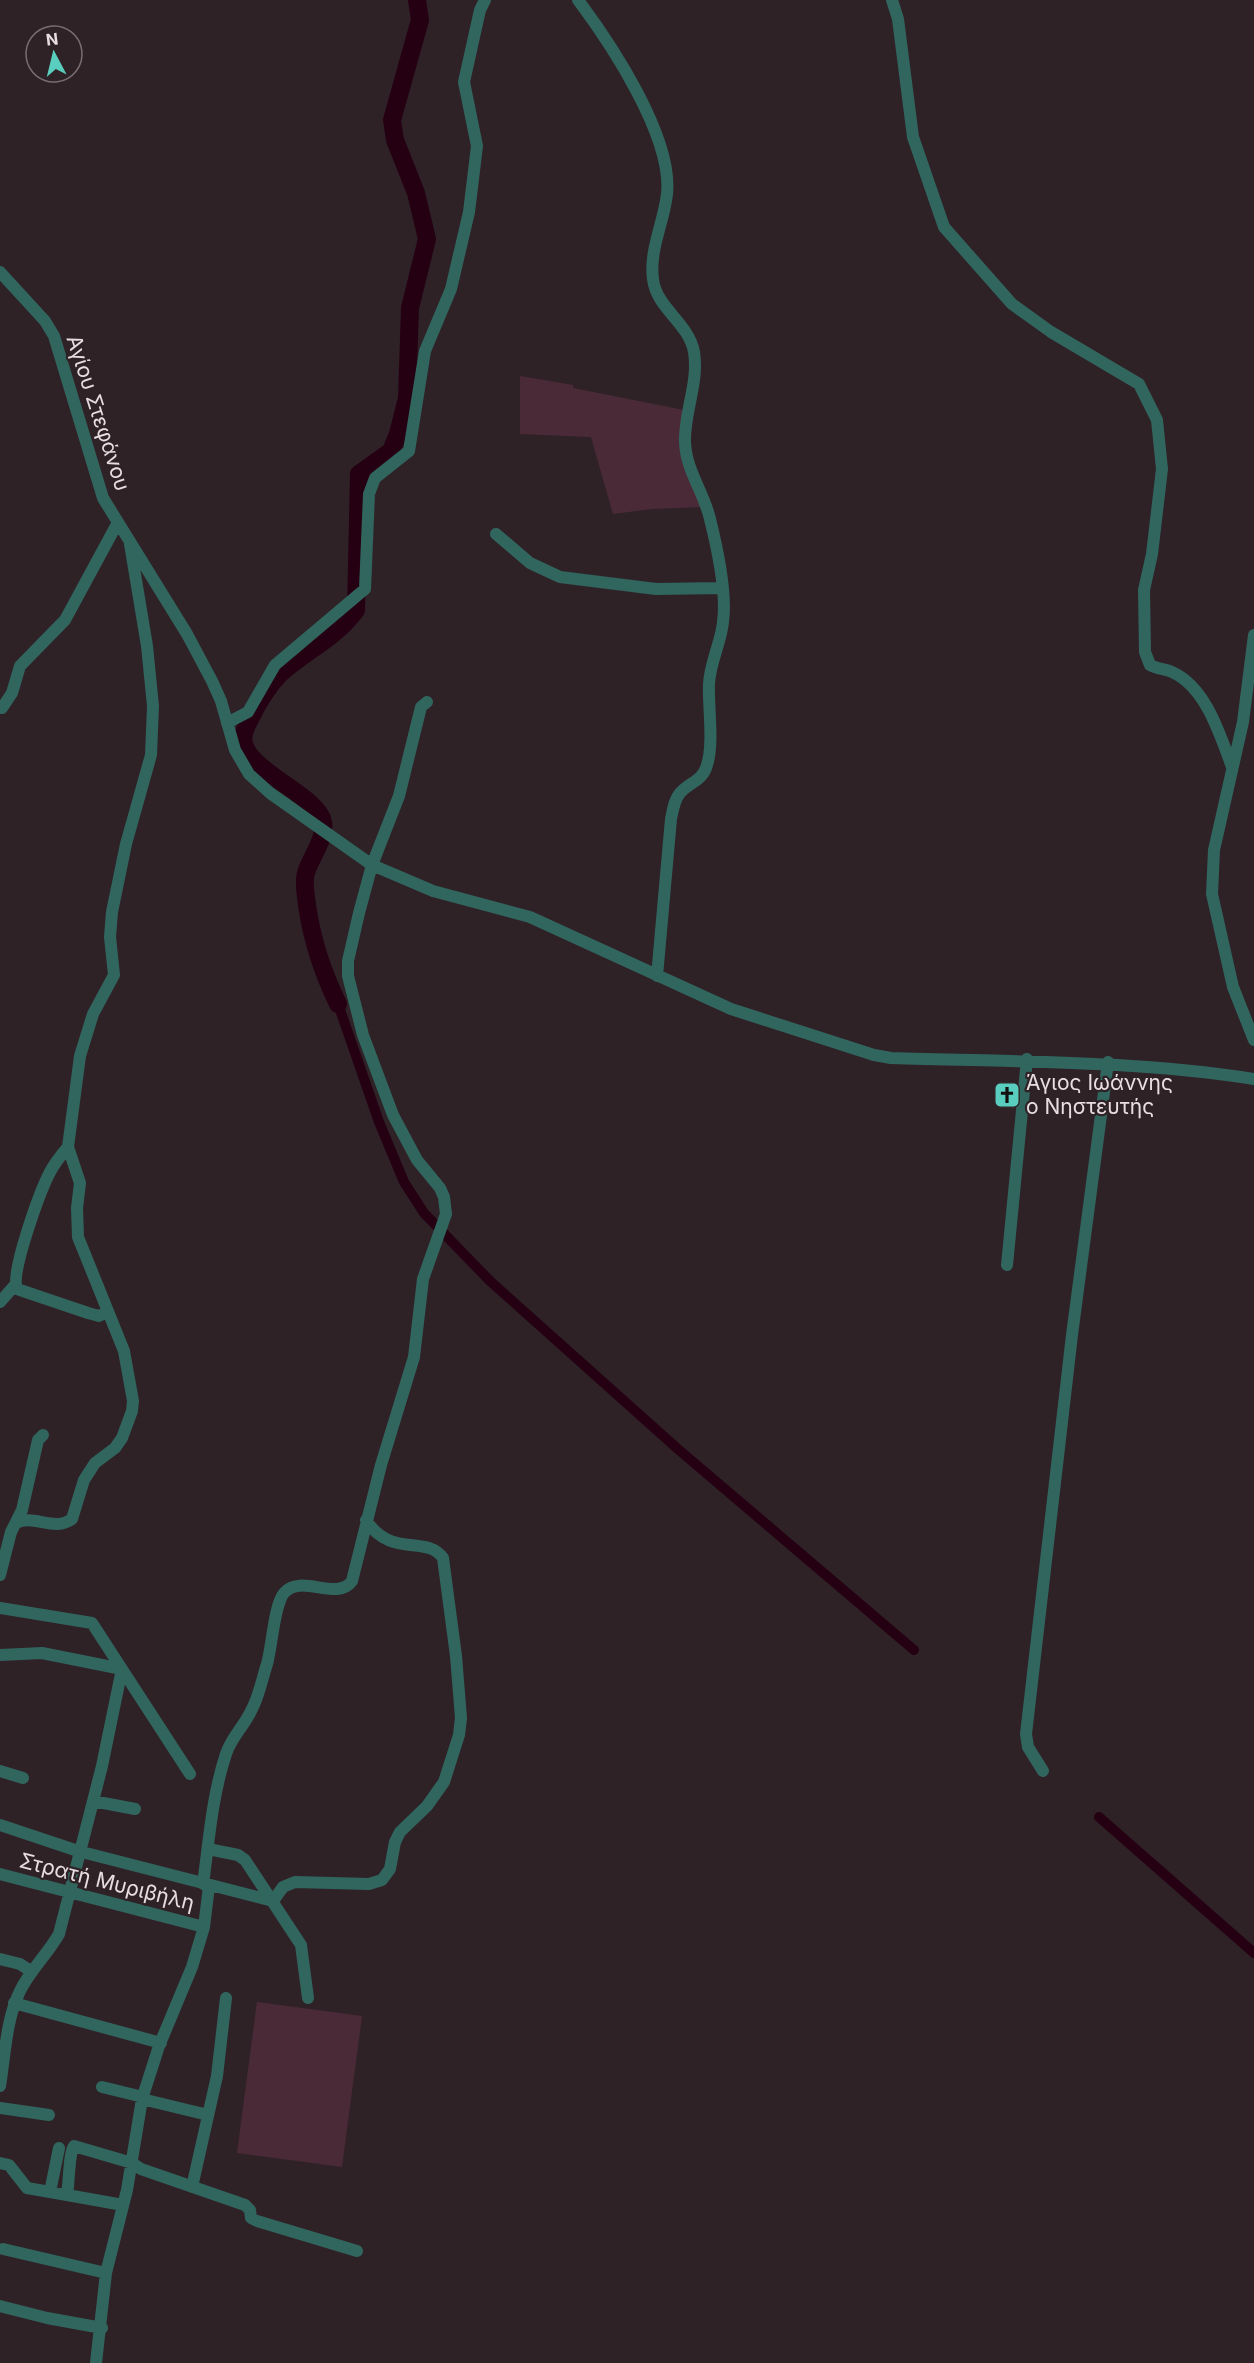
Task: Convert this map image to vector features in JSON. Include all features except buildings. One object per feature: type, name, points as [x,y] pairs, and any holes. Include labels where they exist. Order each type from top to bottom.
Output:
[{"type":"street","points":[[227,723],[249,712],[275,665],[364,589],[369,494],[375,478],[409,451],[425,351],[451,289],[469,212],[477,146],[464,82],[480,10],[485,0]]},
{"type":"street","points":[[578,0],[621,60],[649,116],[667,171],[667,195],[653,261],[652,280],[661,299],[690,335],[694,354],[694,379],[685,441],[688,464],[710,517],[721,588],[723,622],[710,676],[708,764],[699,779],[683,789],[675,800],[657,976]]},
{"type":"street","points":[[892,0],[898,19],[913,137],[944,227],[1012,304],[1051,332],[1139,384],[1157,420],[1162,469],[1152,554],[1144,590],[1145,652],[1150,665],[1172,672],[1193,688],[1208,710],[1232,767]]},
{"type":"street","name":"Αγίου Στεφάνου","points":[[0,272],[45,321],[54,336],[96,478],[117,524],[197,652],[221,700],[235,750],[249,774],[311,824],[372,865],[432,891],[530,916],[731,1009],[874,1055],[940,1060],[1027,1059],[1108,1062],[1190,1069],[1254,1079]]},
{"type":"street","points":[[2,708],[12,693],[20,666],[35,648],[52,635],[74,606],[108,537],[117,524]]},
{"type":"street","points":[[496,534],[530,563],[560,577],[656,589],[721,588]]},
{"type":"street","points":[[16,1523],[24,1519],[60,1524],[72,1519],[90,1469],[116,1448],[132,1411],[132,1387],[124,1351],[78,1237],[77,1208],[80,1183],[68,1147],[69,1119],[83,1046],[96,1006],[114,975],[110,937],[112,912],[126,844],[151,755],[153,706],[147,646],[129,542]]},
{"type":"street","points":[[1254,635],[1243,722],[1214,850],[1212,894],[1230,979],[1254,1040]]},
{"type":"street","points":[[96,2363],[102,2328],[106,2273],[132,2163],[143,2098],[161,2043],[188,1979],[204,1927],[208,1849],[224,1763],[231,1743],[255,1702],[283,1595],[299,1586],[342,1589],[349,1585],[406,1388],[416,1344],[419,1294],[446,1214],[444,1197],[440,1188],[417,1160],[393,1115],[352,996],[348,961],[372,865],[399,796],[421,707],[427,702]]},
{"type":"street","points":[[1007,1264],[1027,1059]]},
{"type":"street","points":[[1043,1771],[1028,1747],[1026,1734],[1074,1324],[1108,1062]]},
{"type":"street","points":[[68,1147],[49,1173],[19,1258],[14,1276],[15,1285],[17,1289],[88,1313],[99,1316],[107,1312]]},
{"type":"street","points":[[0,1302],[15,1285]]},
{"type":"street","points":[[0,1575],[22,1510],[38,1440],[43,1435]]},
{"type":"street","points":[[273,1901],[283,1887],[295,1882],[369,1884],[382,1880],[390,1869],[395,1842],[400,1832],[427,1806],[444,1782],[459,1735],[461,1718],[456,1656],[443,1558],[432,1548],[391,1543],[374,1530],[366,1520]]},
{"type":"street","points":[[0,1608],[88,1621],[95,1626],[190,1774]]},
{"type":"street","points":[[0,1655],[42,1653],[122,1669]]},
{"type":"street","points":[[0,2086],[5,2026],[14,2003],[32,1972],[47,1955],[58,1934],[93,1801],[122,1669]]},
{"type":"street","points":[[0,1771],[23,1778]]},
{"type":"street","points":[[93,1801],[135,1809]]},
{"type":"street","points":[[0,1825],[78,1851],[273,1901]]},
{"type":"street","points":[[208,1849],[238,1855],[245,1860],[273,1901],[301,1945],[309,1998]]},
{"type":"street","name":"Στρατή Μυριβήλη","points":[[2,1879],[69,1892],[204,1927]]},
{"type":"street","points":[[0,1959],[20,1964],[32,1972]]},
{"type":"street","points":[[192,2187],[217,2076],[226,1998]]},
{"type":"street","points":[[14,2003],[161,2043]]},
{"type":"street","points":[[102,2087],[208,2115]]},
{"type":"street","points":[[0,2108],[49,2115]]},
{"type":"street","points":[[67,2194],[71,2170],[70,2151],[74,2146],[132,2163],[141,2169],[245,2205],[250,2210],[251,2218],[257,2221],[357,2251]]},
{"type":"street","points":[[50,2192],[59,2148]]},
{"type":"street","points":[[0,2163],[9,2165],[27,2187],[123,2205]]},
{"type":"street","points":[[3,2249],[106,2273]]},
{"type":"street","points":[[0,2306],[47,2319],[102,2328]]},
{"type":"shaded area","points":[[520,376],[573,385],[573,388],[684,410],[701,507],[652,509],[613,514],[591,437],[520,434]]},
{"type":"shaded area","points":[[257,2002],[362,2016],[342,2167],[237,2153]]},
{"type":"waterway","points":[[338,1004],[322,968],[309,918],[305,889],[306,873],[320,842],[323,822],[312,805],[253,759],[244,745],[243,737],[256,707],[275,679],[339,629],[356,610],[359,474],[391,451],[407,398],[410,308],[427,239],[416,193],[395,140],[392,120],[420,20],[417,0]]},
{"type":"waterway","points":[[338,1004],[379,1122],[404,1182],[424,1213],[490,1281],[679,1450],[914,1650]]},
{"type":"waterway","points":[[1099,1817],[1254,1953]]},
{"type":"place","name":"Άγιος Ιωάννης ο Νηστευτής","points":[[1007,1095]]}]
